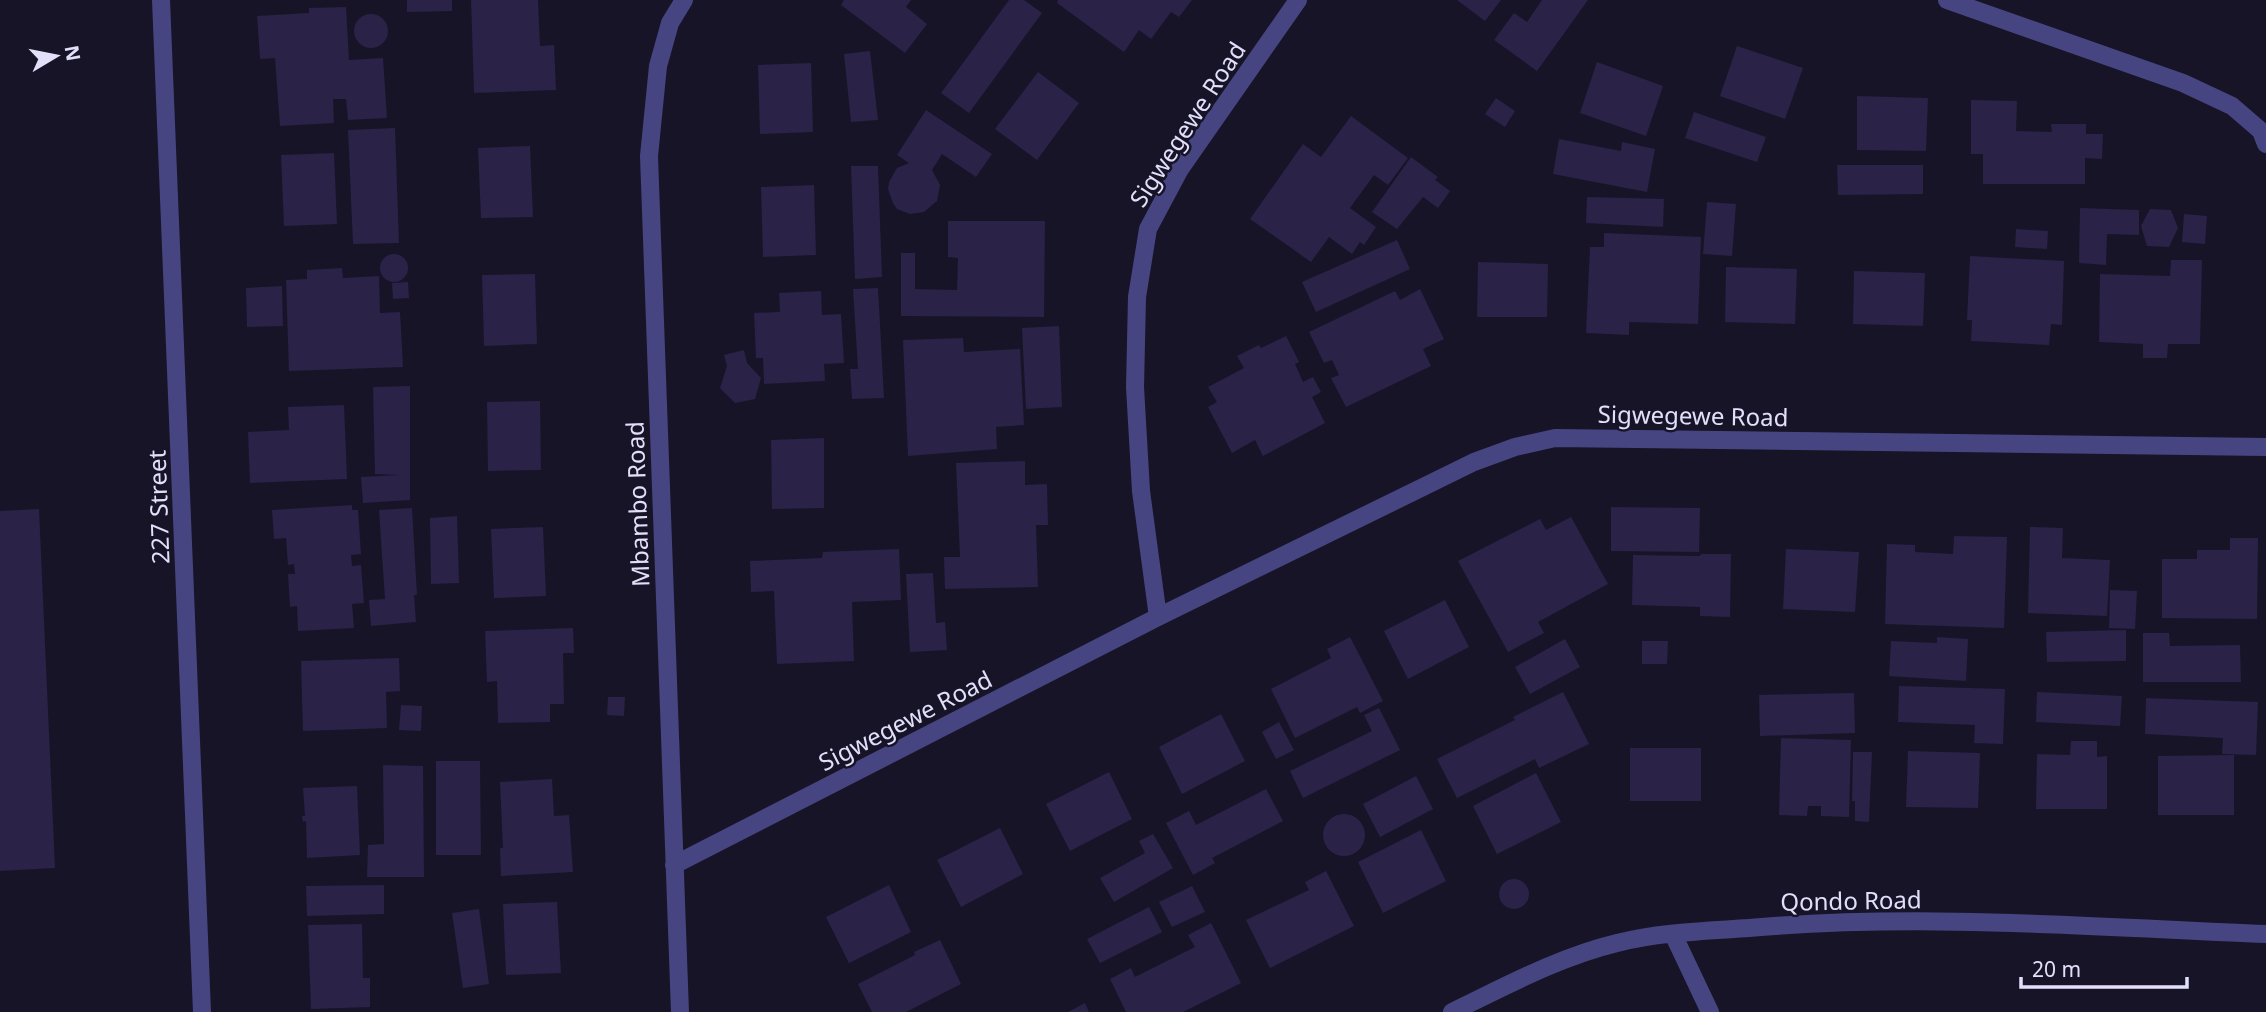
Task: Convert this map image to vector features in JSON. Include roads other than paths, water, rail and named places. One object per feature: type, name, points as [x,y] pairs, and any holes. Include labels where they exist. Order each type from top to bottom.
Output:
[{"type":"street","name":"227 Street","points":[[161,0],[202,1012]]},
{"type":"street","name":"Mbambo Road","points":[[680,1012],[649,156],[658,66],[670,23],[684,0]]},
{"type":"street","name":"Sigwegewe Road","points":[[1158,617],[1141,491],[1135,387],[1137,297],[1148,229],[1180,169],[1298,0]]},
{"type":"street","points":[[1947,0],[2183,83],[2232,106],[2260,131],[2266,144]]},
{"type":"street","name":"Sigwegewe Road","points":[[674,865],[1158,617],[1474,462],[1515,447],[1555,438],[2266,447]]},
{"type":"street","name":"Qondo Road","points":[[1452,1012],[1556,962],[1618,943],[1673,934],[1819,922],[2010,923],[2266,934]]},
{"type":"street","points":[[1673,934],[1710,1012]]}]
